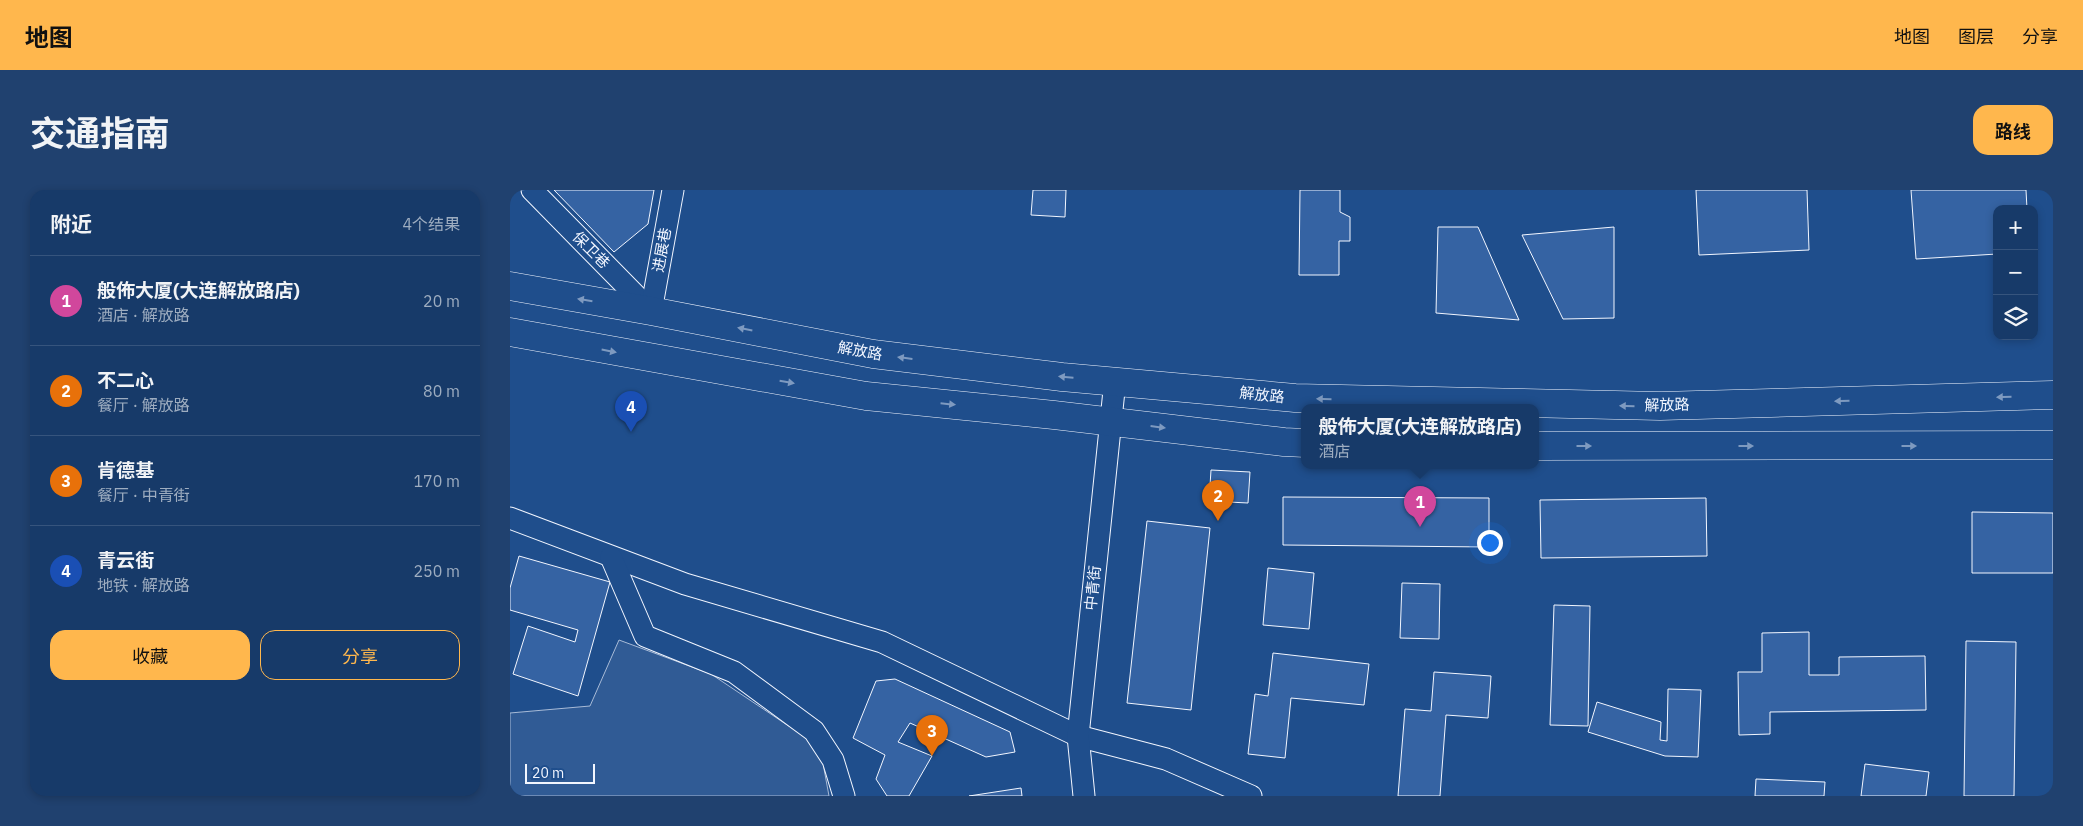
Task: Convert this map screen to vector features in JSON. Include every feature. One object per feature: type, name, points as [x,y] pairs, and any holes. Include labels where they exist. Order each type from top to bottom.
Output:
[{"type":"main road","name":"解放路","points":[[510,286],[873,354],[1062,377],[1115,380],[1295,398],[1660,406],[2053,395]]},
{"type":"main road","points":[[510,332],[866,396],[1284,442],[1301,442]]},
{"type":"main road","points":[[1539,446],[2053,445]]},
{"type":"street","name":"保卫巷","points":[[532,190],[651,311]]},
{"type":"street","name":"进展巷","points":[[651,311],[673,190]]},
{"type":"street","name":"中青街","points":[[1084,796],[1078,736],[1115,380]]},
{"type":"street","points":[[510,518],[685,584],[882,642],[1078,736],[1166,759],[1251,796]]},
{"type":"street","points":[[611,557],[645,636],[734,672],[814,731],[833,760],[844,796]]},
{"type":"shaded area","points":[[619,640],[711,674],[820,747],[829,796],[510,796],[510,713],[590,706]]},
{"type":"building","points":[[554,190],[654,190],[648,224],[614,252]]},
{"type":"building","points":[[1033,190],[1066,190],[1065,217],[1031,215]]},
{"type":"building","points":[[1300,190],[1340,190],[1340,212],[1350,217],[1350,241],[1339,241],[1339,275],[1299,275]]},
{"type":"building","points":[[1696,190],[1807,190],[1809,250],[1699,255]]},
{"type":"building","points":[[1911,190],[2026,190],[2027,205],[1993,205],[1993,254],[1916,259]]},
{"type":"building","points":[[1438,227],[1478,227],[1519,320],[1436,313]]},
{"type":"building","points":[[1614,227],[1614,318],[1563,319],[1522,235]]},
{"type":"building","points":[[1211,470],[1250,472],[1248,503],[1209,501]]},
{"type":"building","points":[[1283,497],[1489,498],[1489,547],[1283,545]]},
{"type":"building","points":[[1706,498],[1707,556],[1541,558],[1540,500]]},
{"type":"building","points":[[1972,512],[2053,513],[2053,573],[1972,573]]},
{"type":"building","points":[[1147,521],[1210,528],[1191,710],[1127,703]]},
{"type":"building","points":[[519,556],[610,582],[578,696],[513,674],[528,626],[575,642],[578,630],[510,610],[510,588]]},
{"type":"building","points":[[1268,568],[1314,573],[1309,629],[1263,625]]},
{"type":"building","points":[[1402,583],[1440,584],[1439,639],[1400,638]]},
{"type":"building","points":[[1554,605],[1590,606],[1588,726],[1550,725]]},
{"type":"building","points":[[1809,632],[1809,675],[1839,675],[1839,657],[1925,656],[1926,710],[1770,712],[1770,734],[1739,735],[1738,672],[1762,672],[1762,633]]},
{"type":"building","points":[[1966,641],[2016,642],[2014,796],[1964,796]]},
{"type":"building","points":[[1273,653],[1369,664],[1364,705],[1291,698],[1285,758],[1248,754],[1255,694],[1268,696]]},
{"type":"building","points":[[1434,672],[1491,676],[1488,718],[1446,715],[1440,796],[1398,796],[1405,709],[1431,711]]},
{"type":"building","points":[[895,679],[1010,732],[1015,752],[986,757],[910,723],[898,742],[932,756],[909,796],[887,796],[876,779],[885,755],[853,738],[876,681]]},
{"type":"building","points":[[1668,689],[1701,690],[1698,757],[1665,756],[1588,732],[1597,702],[1661,722],[1660,740],[1667,741]]},
{"type":"building","points":[[1865,764],[1929,772],[1926,796],[1861,796]]},
{"type":"building","points":[[1756,779],[1825,782],[1824,796],[1755,796]]},
{"type":"building","points":[[1021,788],[1022,796],[969,796]]},
{"type":"place","name":"青云街","points":[[631,432]]},
{"type":"place","name":"不二心","points":[[1218,521]]},
{"type":"place","name":"般佈大厦(大连解放路店)","points":[[1420,527]]},
{"type":"place","name":"肯德基","points":[[932,756]]}]
